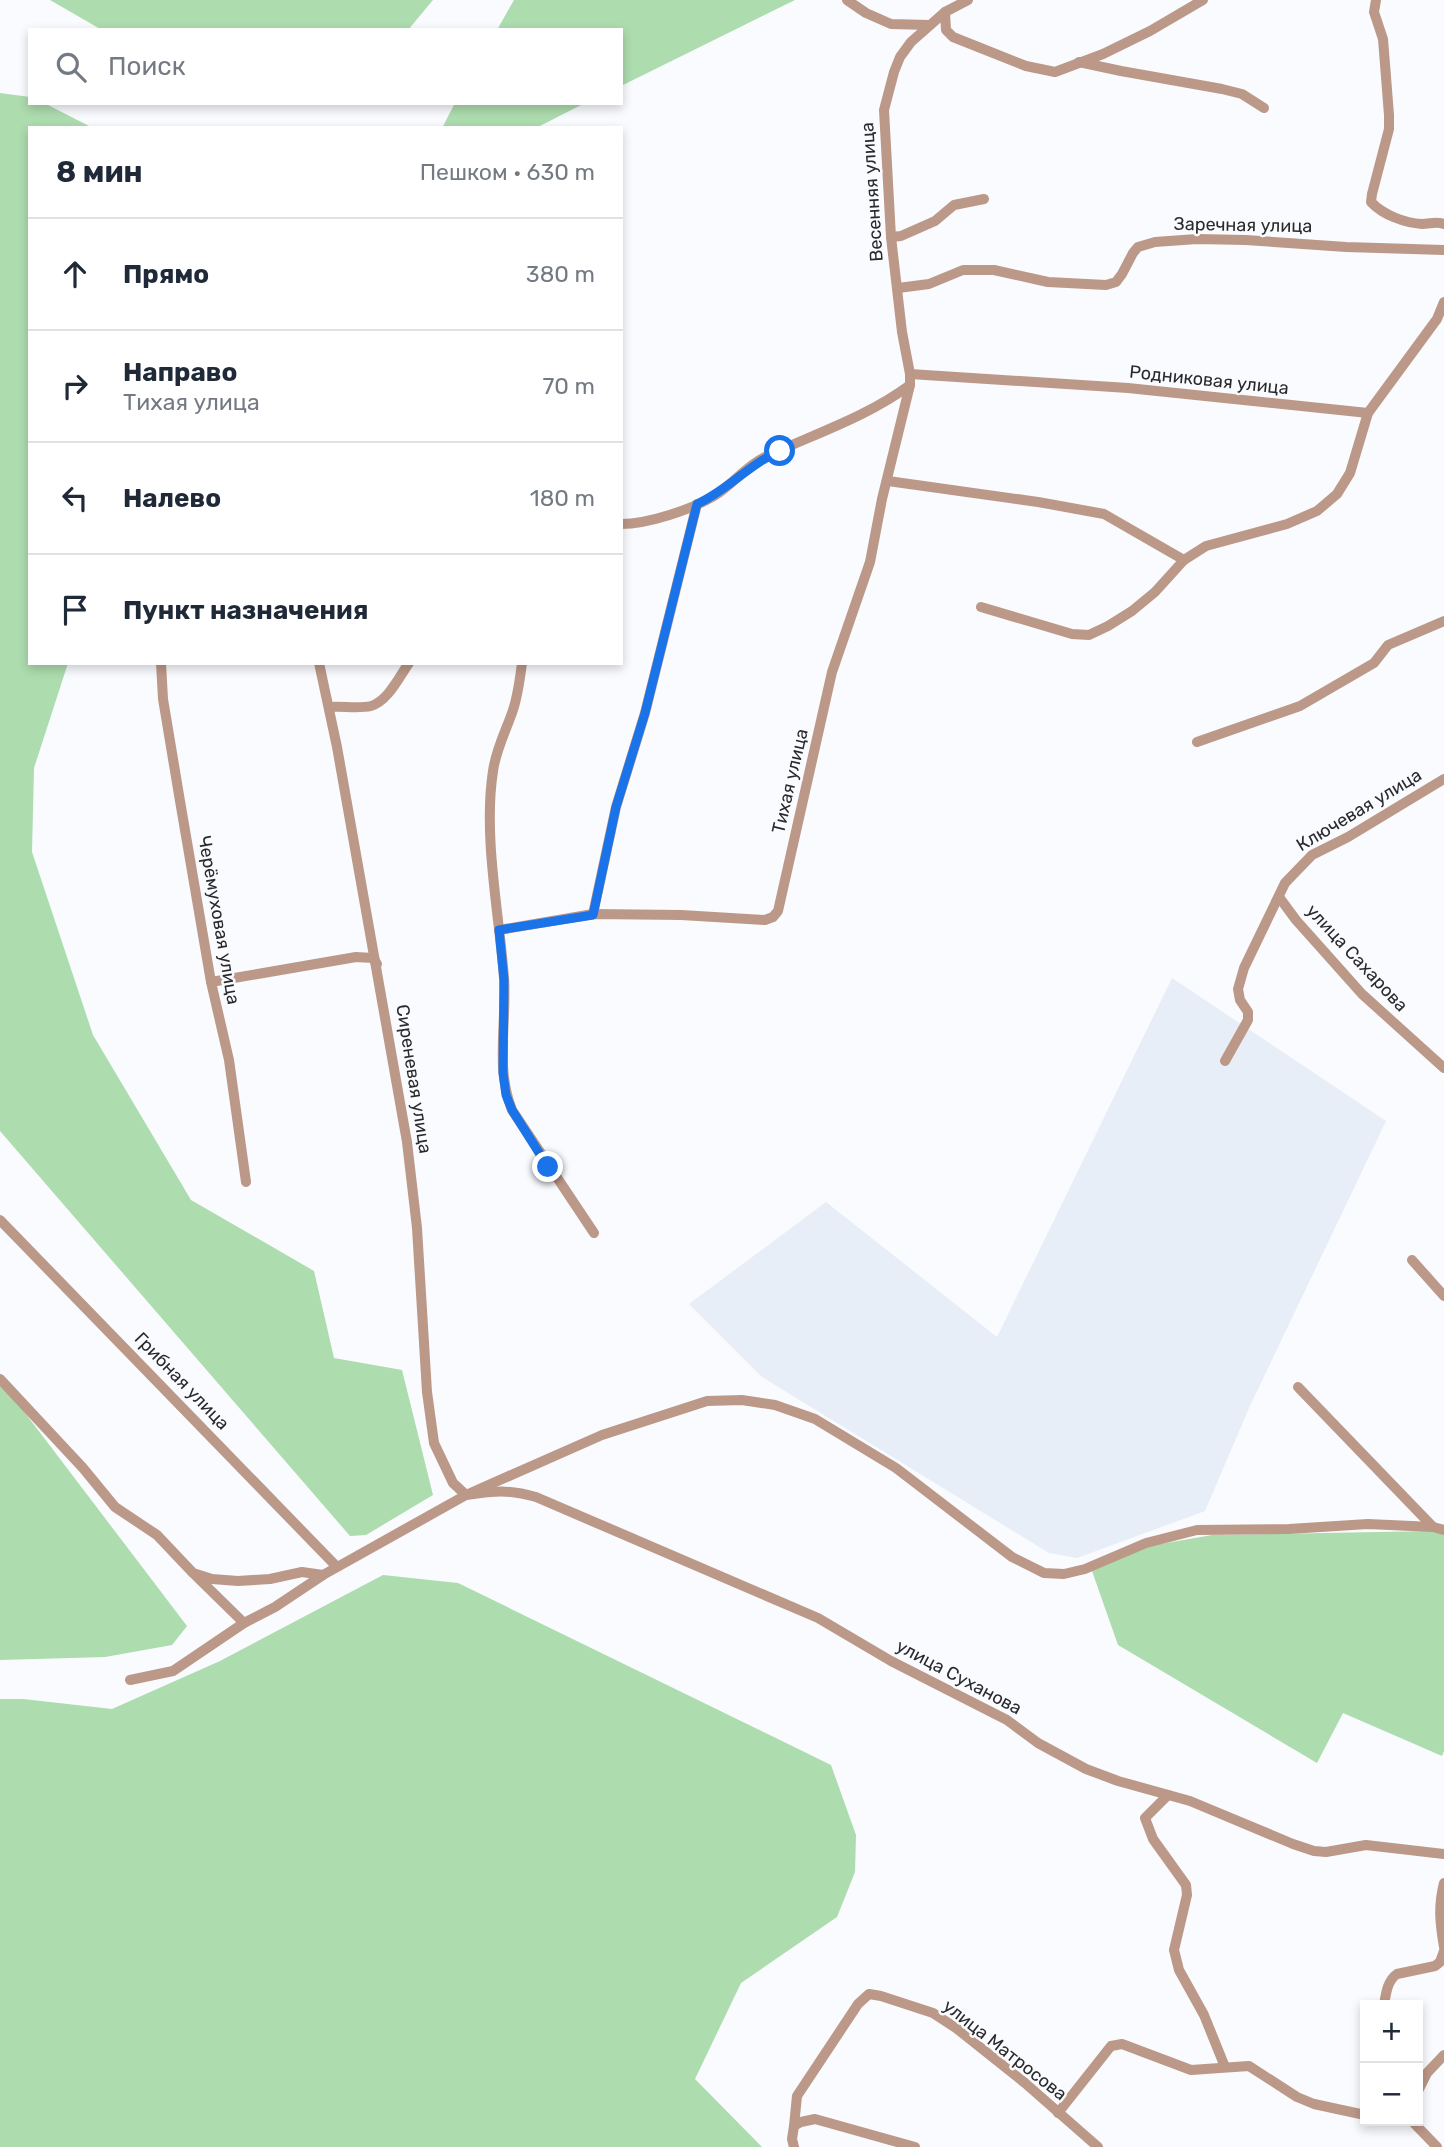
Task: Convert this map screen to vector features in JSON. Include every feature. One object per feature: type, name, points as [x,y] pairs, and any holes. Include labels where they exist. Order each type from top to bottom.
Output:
[{"type":"street","points":[[847,0],[866,13],[891,24],[929,25]]},
{"type":"street","name":"Весенняя улица","points":[[910,379],[891,236],[884,110],[900,57],[911,42],[945,12],[968,0]]},
{"type":"street","points":[[945,12],[946,30],[953,37],[1026,66],[1055,72],[1103,54],[1203,0]]},
{"type":"street","points":[[1376,0],[1374,12],[1382,39],[1390,115],[1371,202],[1380,211],[1412,223],[1444,224]]},
{"type":"street","points":[[1079,62],[1222,89],[1242,94],[1264,108]]},
{"type":"street","points":[[891,236],[901,236],[935,222],[954,205],[984,200]]},
{"type":"street","name":"Заречная улица","points":[[898,288],[929,284],[963,270],[994,270],[1048,282],[1106,285],[1116,282],[1122,275],[1138,247],[1169,241],[1246,240],[1444,250]]},
{"type":"street","points":[[981,607],[1072,634],[1089,635],[1132,611],[1155,592],[1184,560],[1206,546],[1287,524],[1317,511],[1337,494],[1350,473],[1367,413],[1437,319],[1444,302]]},
{"type":"street","points":[[623,524],[635,524],[697,504],[713,496],[762,458],[890,400],[910,379]]},
{"type":"street","name":"Родниковая улица","points":[[910,379],[1128,388],[1367,413]]},
{"type":"street","name":"Тихая улица","points":[[499,930],[593,915],[681,915],[765,920],[778,911],[832,672],[870,562],[910,379]]},
{"type":"street","points":[[888,481],[1104,514],[1184,560]]},
{"type":"street","points":[[593,915],[616,807],[645,713],[697,504]]},
{"type":"street","points":[[1197,742],[1300,706],[1374,663],[1388,645],[1444,621]]},
{"type":"street","name":"Черёмуховая улица","points":[[161,665],[163,699],[211,982],[229,1060],[246,1182]]},
{"type":"street","name":"Сиреневая улица","points":[[320,665],[330,707],[407,1143],[417,1228],[427,1392],[434,1443],[453,1483],[466,1495]]},
{"type":"street","points":[[330,707],[372,706],[381,701],[408,665]]},
{"type":"street","points":[[522,665],[513,711],[496,753],[492,772],[490,822],[504,980],[503,1073],[506,1095],[512,1110],[594,1233]]},
{"type":"street","points":[[1442,781],[1444,795]]},
{"type":"street","name":"Ключевая улица","points":[[1225,1060],[1248,1020],[1248,1012],[1240,1000],[1238,989],[1244,968],[1285,883],[1312,855],[1348,838],[1442,781]]},
{"type":"street","name":"улица Сахарова","points":[[1279,897],[1362,994],[1444,1068]]},
{"type":"street","points":[[211,982],[356,957],[373,958],[377,964]]},
{"type":"street","name":"Грибная улица","points":[[0,1220],[337,1567]]},
{"type":"street","points":[[1412,1260],[1444,1296]]},
{"type":"street","points":[[0,1379],[83,1468],[115,1507],[157,1535],[244,1623]]},
{"type":"street","points":[[1298,1387],[1438,1529]]},
{"type":"street","points":[[130,1680],[173,1671],[244,1623],[275,1607],[323,1575],[466,1495],[602,1435],[708,1401],[743,1400],[775,1405],[815,1419],[896,1468],[1012,1557],[1044,1573],[1064,1574],[1084,1569],[1146,1544],[1197,1530],[1289,1529],[1368,1524],[1438,1529]]},
{"type":"street","name":"улица Суханова","points":[[466,1495],[501,1490],[519,1492],[571,1511],[818,1618],[891,1661],[1007,1720],[1038,1743],[1086,1769],[1118,1781],[1190,1801],[1314,1851],[1326,1852],[1366,1845],[1444,1853]]},
{"type":"street","points":[[193,1573],[212,1579],[238,1581],[270,1579],[302,1572],[323,1575]]},
{"type":"street","points":[[1168,1795],[1145,1818],[1153,1839],[1186,1885],[1187,1895],[1174,1950],[1179,1970],[1204,2015],[1224,2067]]},
{"type":"street","points":[[1385,2000],[1389,1982],[1397,1974],[1435,1966],[1440,1962],[1444,1949],[1438,1914],[1444,1883]]},
{"type":"street","name":"улица Матросова","points":[[794,2126],[797,2096],[858,2004],[869,1994],[933,2013],[956,2028],[1025,2083],[1098,2147]]},
{"type":"street","points":[[1058,2113],[1111,2046],[1122,2044],[1191,2070],[1249,2066],[1297,2097],[1314,2104],[1360,2114]]},
{"type":"street","points":[[1423,2081],[1444,2055]]},
{"type":"street","points":[[794,2147],[794,2126],[815,2119],[915,2147]]},
{"type":"street","points":[[1417,2126],[1437,2147]]},
{"type":"shaded area","points":[[1172,978],[1386,1121],[1249,1408],[1205,1511],[1077,1558],[1049,1553],[762,1377],[689,1304],[826,1202],[997,1337]]},
{"type":"green space","points":[[50,0],[433,0],[410,28],[99,28]]},
{"type":"green space","points":[[514,0],[795,0],[623,85],[623,28],[498,28]]},
{"type":"green space","points":[[0,93],[28,97],[28,105],[48,105],[89,126],[28,126],[28,665],[67,665],[34,768],[32,852],[93,1035],[191,1200],[314,1271],[334,1358],[402,1370],[433,1495],[366,1535],[350,1536],[0,1131]]},
{"type":"green space","points":[[454,105],[581,105],[540,126],[443,126]]},
{"type":"green space","points":[[0,1380],[187,1626],[172,1645],[105,1657],[0,1660]]},
{"type":"green space","points":[[1432,1531],[1444,1533],[1442,1756],[1343,1713],[1317,1763],[1118,1645],[1092,1571],[1149,1546],[1212,1535]]},
{"type":"green space","points":[[383,1575],[458,1583],[831,1765],[856,1835],[855,1872],[837,1917],[741,1983],[695,2079],[762,2147],[0,2147],[0,1699],[112,1709],[220,1661]]},
{"type":"route","points":[[548,1167],[512,1110],[506,1095],[503,1073],[504,980],[499,930],[593,915],[616,807],[645,713],[697,504],[713,496],[762,458],[780,451]]}]
